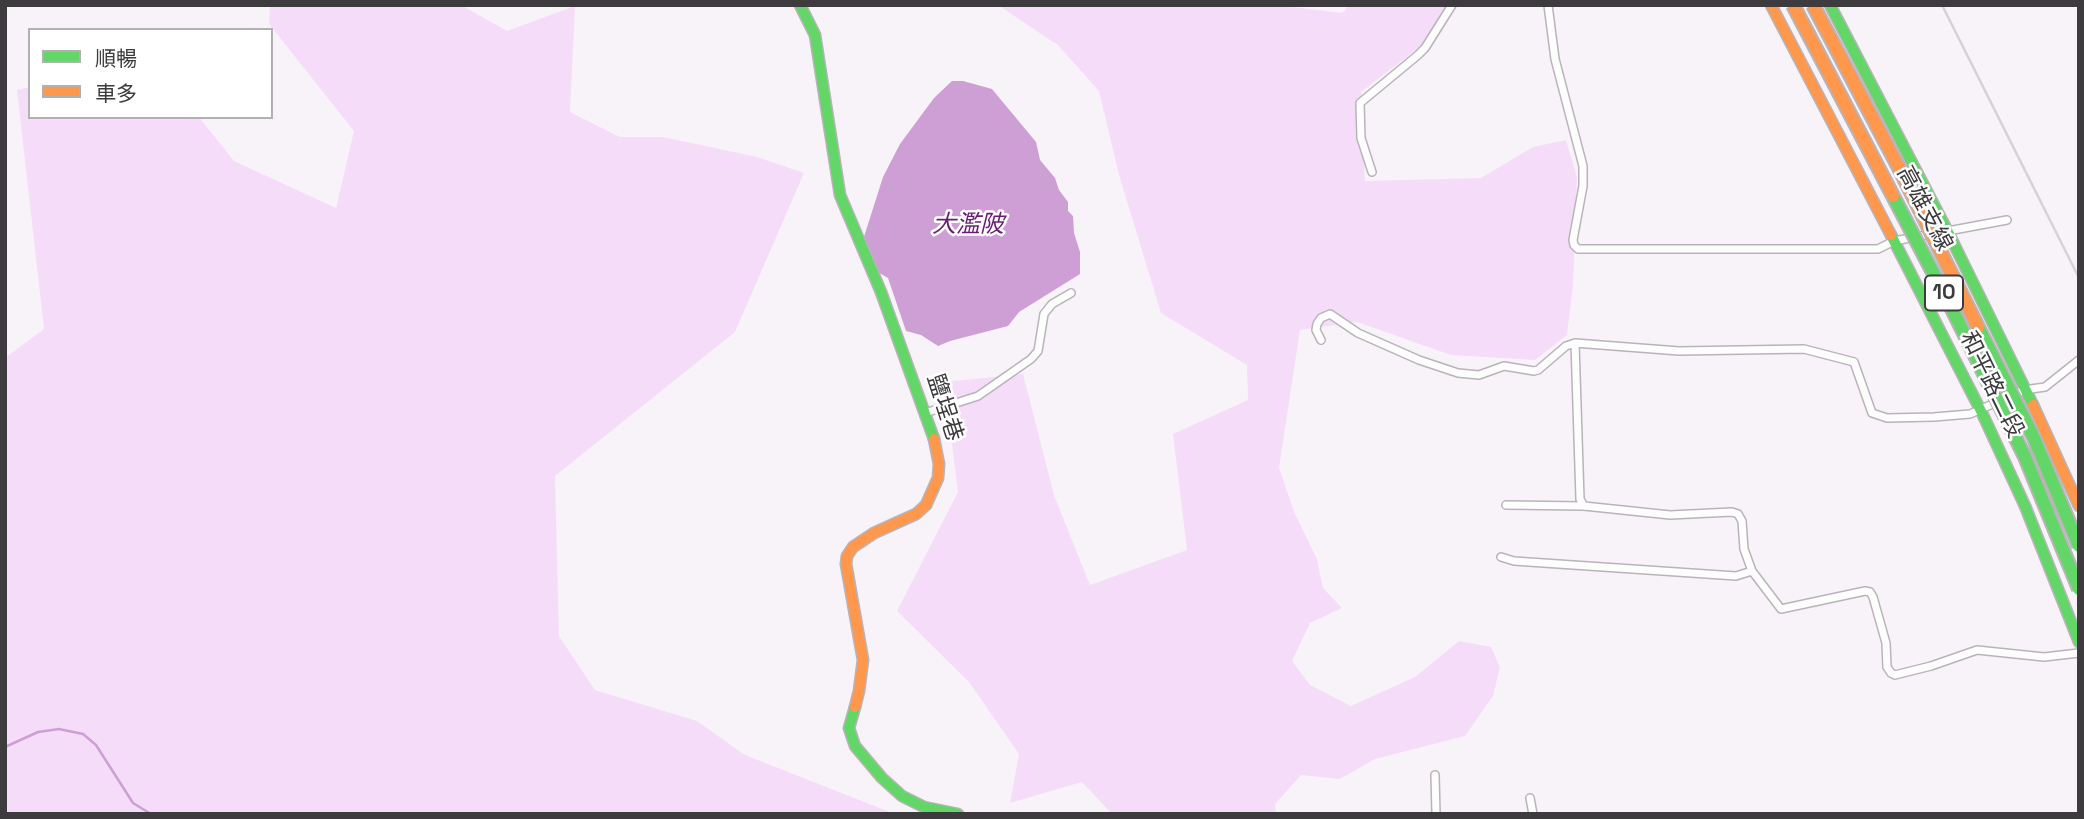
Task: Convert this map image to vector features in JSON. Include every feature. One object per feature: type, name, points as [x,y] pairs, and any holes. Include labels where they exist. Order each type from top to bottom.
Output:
[{"type":"main road","name":"鹽埕巷","points":[[800,5],[815,35],[840,195],[881,292],[925,413],[939,464],[933,494],[926,505],[916,514],[874,533],[853,547],[847,556],[846,564],[863,660],[859,691],[849,728],[855,746],[902,796],[923,807],[958,814]]},
{"type":"main road","name":"和平路二段","points":[[1771,5],[1980,409],[2025,506],[2079,642]]},
{"type":"main road","name":"高雄支線","points":[[1793,5],[1951,305],[2025,457],[2079,589]]},
{"type":"main road","name":"高雄支線","points":[[1813,5],[1898,166],[2034,438],[2079,546]]},
{"type":"main road","name":"和平路二段","points":[[1830,5],[1948,232],[2054,448],[2079,506]]},
{"type":"street","points":[[1372,172],[1361,138],[1360,103],[1425,48],[1451,5]]},
{"type":"street","points":[[1548,5],[1555,59],[1583,166],[1583,186],[1573,240],[1578,249],[1878,250],[1894,241],[2007,220]]},
{"type":"street","points":[[925,413],[978,396],[1031,359],[1038,351],[1044,314],[1052,304],[1071,293]]},
{"type":"street","points":[[1321,340],[1316,330],[1317,324],[1325,315],[1330,314],[1358,333],[1419,360],[1458,373],[1479,375],[1504,366],[1538,370],[1566,346],[1575,343],[1679,351],[1804,349],[1854,362],[1872,414],[1887,418],[1970,414],[2024,390],[2045,387],[2079,360]]},
{"type":"street","points":[[1575,343],[1580,499],[1584,506]]},
{"type":"street","points":[[1506,505],[1584,506],[1670,515],[1738,514],[1742,521],[1744,549],[1752,570],[1781,609],[1865,591],[1870,593],[1886,643],[1887,667],[1895,675],[1976,650],[2044,657],[2079,653]]},
{"type":"street","points":[[1501,557],[1514,561],[1736,576],[1752,570]]},
{"type":"street","points":[[1435,775],[1436,814]]},
{"type":"street","points":[[1530,798],[1533,814]]},
{"type":"shaded area","points":[[270,5],[461,5],[507,31],[575,6],[570,112],[620,137],[663,137],[757,157],[804,173],[735,332],[555,476],[559,636],[595,690],[697,721],[745,755],[895,814],[5,814],[5,358],[44,329],[17,90],[28,87],[28,119],[201,119],[234,161],[336,208],[354,131],[269,24]]},
{"type":"shaded area","points":[[998,5],[1276,5],[1342,13],[1349,5],[1455,5],[1439,32],[1361,92],[1365,181],[1481,178],[1533,147],[1566,140],[1577,177],[1573,285],[1567,335],[1535,360],[1451,355],[1357,322],[1300,330],[1279,468],[1295,514],[1317,559],[1323,588],[1342,608],[1310,623],[1292,661],[1310,685],[1351,706],[1415,677],[1459,641],[1491,647],[1500,667],[1493,696],[1465,736],[1375,759],[1340,779],[1301,775],[1275,804],[1276,814],[1112,814],[1082,782],[1010,803],[1019,754],[969,682],[897,611],[958,492],[944,382],[1023,374],[1054,495],[1090,585],[1187,550],[1173,434],[1248,400],[1247,365],[1161,313],[1119,175],[1099,91],[1057,44]]},
{"type":"water","name":"大濫陂","points":[[952,81],[963,81],[992,89],[1036,142],[1040,160],[1055,178],[1059,190],[1068,202],[1068,211],[1073,216],[1074,233],[1080,252],[1080,274],[1019,312],[1008,326],[938,346],[921,335],[906,331],[888,278],[876,271],[863,240],[883,177],[900,144],[934,98]]},
{"type":"waterway","points":[[5,747],[38,732],[59,729],[83,734],[96,745],[133,803],[151,814]]},
{"type":"railway","points":[[1942,5],[2079,278]]},
{"type":"traffic: fast","points":[[800,5],[815,35],[840,195],[881,292],[934,439]]},
{"type":"traffic: fast","points":[[1830,5],[1948,232],[2033,405]]},
{"type":"traffic: fast","points":[[1893,196],[2025,457],[2079,589]]},
{"type":"traffic: fast","points":[[1891,235],[1983,415],[2025,506],[2079,642]]},
{"type":"traffic: fast","points":[[1978,327],[2034,438],[2079,546]]},
{"type":"traffic: fast","points":[[855,707],[849,728],[855,746],[882,778],[902,796],[924,807],[958,814]]},
{"type":"traffic: slow","points":[[1771,5],[1891,235]]},
{"type":"traffic: slow","points":[[1793,5],[1893,196]]},
{"type":"traffic: slow","points":[[1813,5],[1898,166],[1978,327]]},
{"type":"traffic: slow","points":[[2033,405],[2079,506]]},
{"type":"traffic: slow","points":[[855,707],[863,660],[846,564],[847,556],[853,547],[874,533],[916,514],[926,505],[938,478],[939,464],[934,439]]}]
